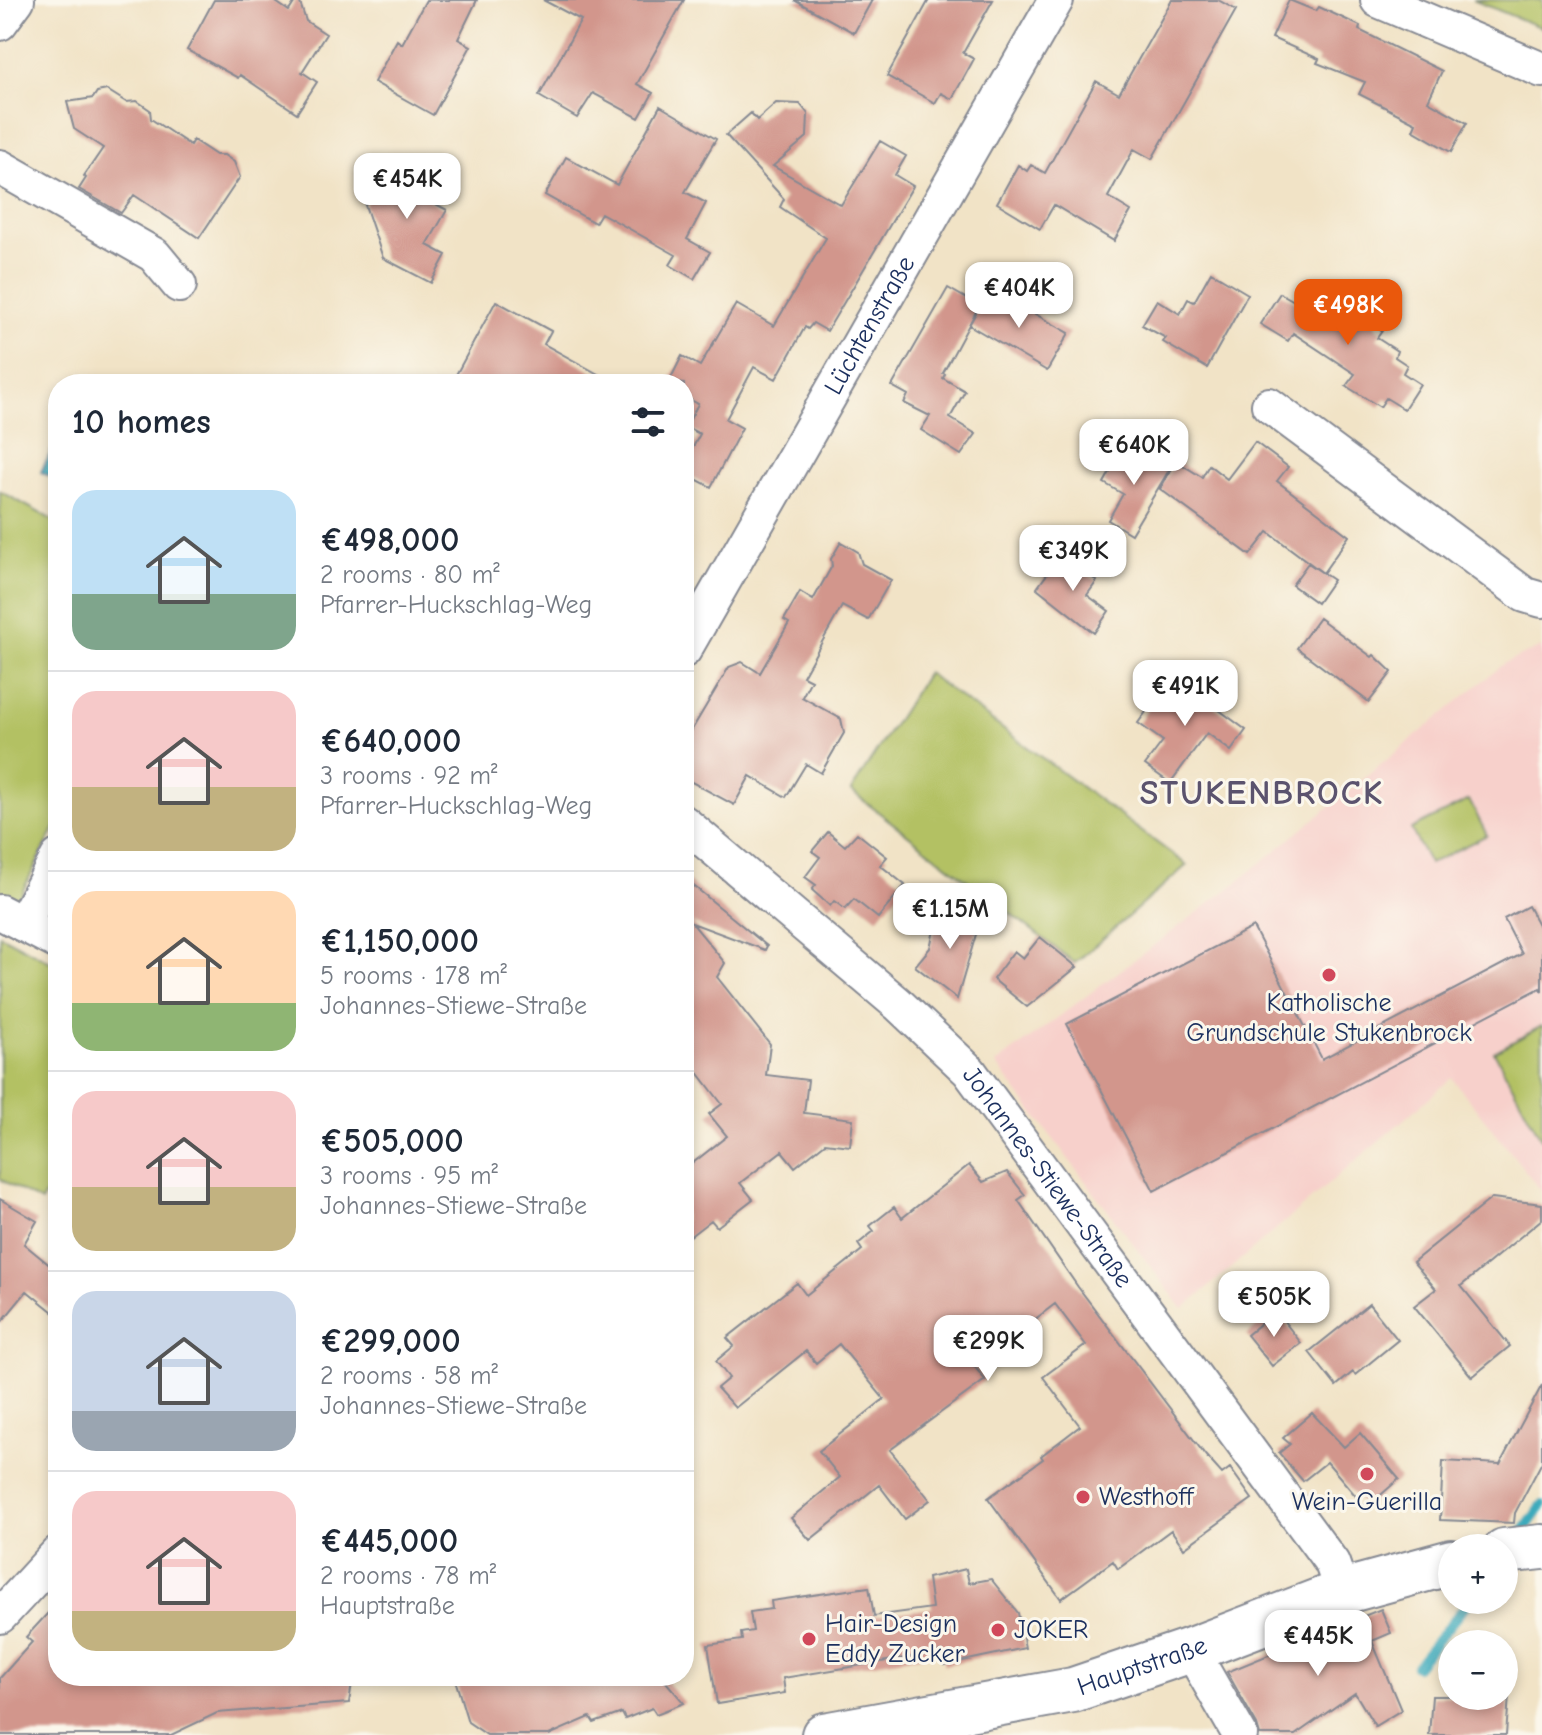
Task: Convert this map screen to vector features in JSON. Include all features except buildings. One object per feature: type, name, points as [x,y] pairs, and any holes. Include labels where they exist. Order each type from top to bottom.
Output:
[{"type":"main road","name":"Hauptstraße","points":[[824,1735],[1073,1690],[1191,1650],[1342,1592],[1438,1566]]},
{"type":"street","points":[[0,23],[17,0]]},
{"type":"street","name":"Lüchtenstraße","points":[[694,633],[1056,0]]},
{"type":"street","points":[[1378,0],[1542,70]]},
{"type":"street","points":[[0,167],[154,255],[179,285]]},
{"type":"street","points":[[1269,405],[1525,595],[1542,600]]},
{"type":"street","name":"Johannes-Stiewe-Straße","points":[[694,831],[898,1004],[969,1071],[1332,1563],[1342,1592]]},
{"type":"street","points":[[48,870],[12,918],[48,937]]},
{"type":"street","points":[[0,1616],[48,1564]]},
{"type":"street","points":[[1191,1650],[1240,1735]]},
{"type":"shaded area","name":"Katholische Grundschule Stukenbrock","points":[[1542,647],[1542,1192],[1452,1078],[1183,1309],[996,1064],[1234,885],[1505,663]]},
{"type":"green space","points":[[1473,0],[1542,0],[1542,28]]},
{"type":"green space","points":[[0,491],[48,517],[48,842],[15,906],[0,898]]},
{"type":"green space","points":[[927,673],[1187,865],[1075,963],[851,791]]},
{"type":"green space","points":[[1469,800],[1487,835],[1429,864],[1411,829]]},
{"type":"green space","points":[[0,935],[48,961],[48,1189],[41,1202],[0,1179]]},
{"type":"green space","points":[[1542,1026],[1542,1140],[1494,1052]]},
{"type":"water","points":[[48,458],[48,475],[41,472]]},
{"type":"waterway","points":[[1520,1536],[1542,1505]]},
{"type":"waterway","points":[[1416,1666],[1459,1614]]},
{"type":"place","name":"Katholische Grundschule Stukenbrock","points":[[1329,975]]},
{"type":"place","name":"Wein-Guerilla","points":[[1367,1474]]},
{"type":"place","name":"Westhoff","points":[[1083,1497]]},
{"type":"place","name":"JOKER","points":[[998,1630]]},
{"type":"place","name":"Hair-Design Eddy Zucker","points":[[809,1639]]},
{"type":"district","name":"STUKENBROCK","points":[[1262,793]]}]
